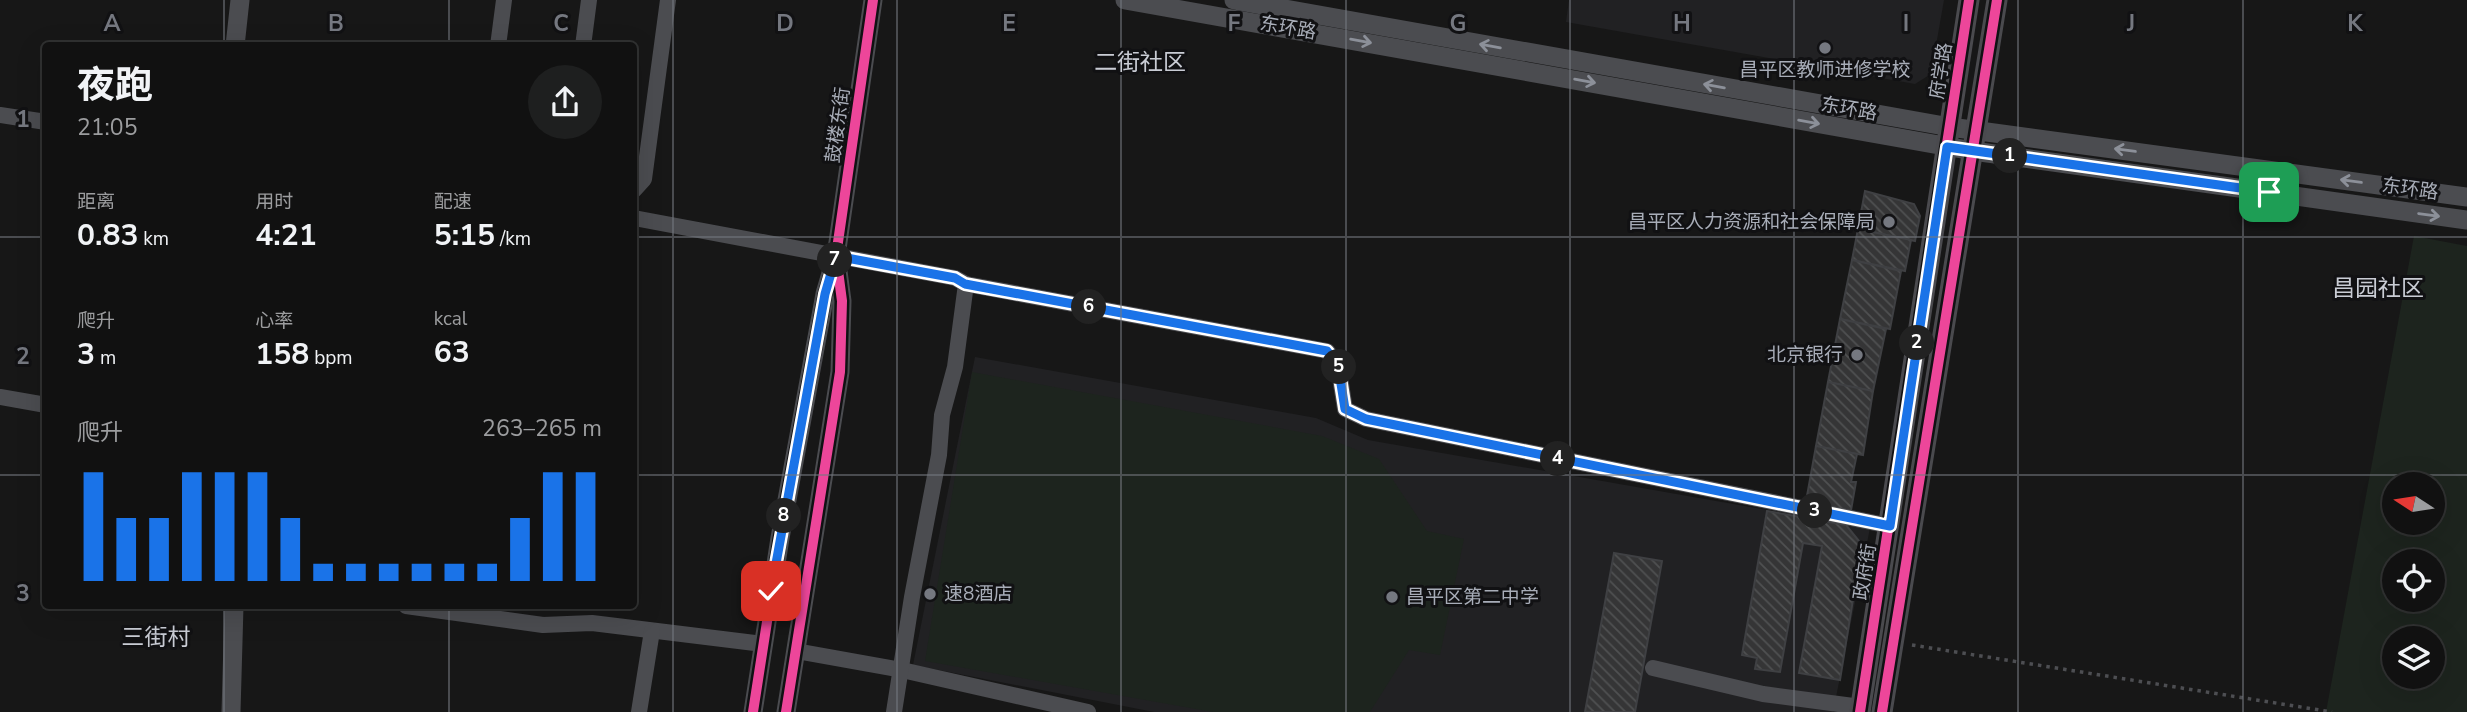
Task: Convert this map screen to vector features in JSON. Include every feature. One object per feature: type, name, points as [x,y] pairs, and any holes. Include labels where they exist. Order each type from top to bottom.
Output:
[{"type":"main road","name":"府学路","points":[[1948,137],[1969,0]]},
{"type":"main road","points":[[1975,141],[1997,0]]},
{"type":"main road","name":"政府街","points":[[1860,710],[1948,137]]},
{"type":"main road","name":"政府街","points":[[1882,712],[1975,141]]},
{"type":"street","points":[[235,42],[240,0]]},
{"type":"street","points":[[499,42],[504,0]]},
{"type":"street","points":[[584,42],[589,0]]},
{"type":"street","points":[[637,187],[644,180],[668,0]]},
{"type":"street","name":"鼓楼东街","points":[[753,712],[808,383],[825,294],[836,256],[873,0]]},
{"type":"street","name":"东环路","points":[[1125,0],[2467,220]]},
{"type":"street","name":"东环路","points":[[1234,0],[1948,137]]},
{"type":"street","points":[[0,115],[42,121]]},
{"type":"street","name":"东环路","points":[[1975,141],[2467,197]]},
{"type":"street","points":[[637,219],[955,278],[965,284],[1327,351],[1338,365],[1345,409],[1366,419],[1890,526]]},
{"type":"street","name":"鼓楼东街","points":[[786,712],[840,372],[842,301],[836,256]]},
{"type":"street","points":[[894,712],[912,597],[939,455],[942,415],[955,367],[965,284]]},
{"type":"street","points":[[0,397],[42,404]]},
{"type":"street","points":[[231,712],[234,609]]},
{"type":"street","points":[[428,609],[543,625],[592,623],[763,644]]},
{"type":"street","points":[[639,712],[652,631]]},
{"type":"street","points":[[796,651],[902,670],[1088,712]]},
{"type":"street","points":[[1653,668],[1763,694],[1860,710]]},
{"type":"path","points":[[1893,642],[2332,712]]},
{"type":"shaded area","name":"昌平区教师进修学校","points":[[1569,0],[1944,0],[1931,74],[1915,84],[1566,22]]},
{"type":"shaded area","points":[[2414,236],[2467,246],[2467,712],[2326,712]]},
{"type":"shaded area","name":"昌平区第二中学","points":[[975,357],[1316,418],[1368,440],[1870,528],[1833,712],[1154,712],[913,665]]},
{"type":"shaded area","points":[[972,372],[1322,436],[1379,459],[1427,531],[1464,539],[1440,655],[1409,650],[1370,712],[1213,712],[925,661]]},
{"type":"building","name":"昌平区人力资源和社会保障局","points":[[1865,191],[1914,204],[1920,216],[1915,241],[1858,229]]},
{"type":"building","points":[[1858,229],[1911,240],[1905,271],[1852,260]]},
{"type":"building","points":[[1852,260],[1901,271],[1890,329],[1840,319]]},
{"type":"building","name":"北京银行","points":[[1840,319],[1886,329],[1873,391],[1828,382]]},
{"type":"building","points":[[1828,382],[1873,391],[1863,455],[1816,446]]},
{"type":"building","points":[[1816,446],[1857,454],[1851,482],[1856,482],[1850,516],[1805,507]]},
{"type":"building","points":[[1767,511],[1846,525],[1859,541],[1861,550],[1840,680],[1799,673],[1822,546],[1803,543],[1780,672],[1755,669],[1757,658],[1742,655]]},
{"type":"building","points":[[1614,553],[1662,561],[1635,712],[1585,712]]},
{"type":"cycle path","points":[[753,712],[780,538],[825,294],[836,256],[873,0]]},
{"type":"cycle path","points":[[1860,712],[1969,0]]},
{"type":"cycle path","points":[[1882,712],[1997,0]]},
{"type":"cycle path","points":[[786,712],[840,372],[842,301],[837,263]]},
{"type":"place","name":"昌平区教师进修学校","points":[[1825,48]]},
{"type":"place","name":"昌平区人力资源和社会保障局","points":[[1889,222]]},
{"type":"place","name":"北京银行","points":[[1857,355]]},
{"type":"place","name":"速8酒店","points":[[930,594]]},
{"type":"place","name":"昌平区第二中学","points":[[1392,597]]},
{"type":"district","name":"二街社区","points":[[1140,62]]},
{"type":"district","name":"昌园社区","points":[[2378,288]]},
{"type":"district","name":"三街村","points":[[156,637]]},
{"type":"route","points":[[771,591],[825,294],[836,256],[955,278],[965,284],[1327,351],[1338,365],[1345,409],[1366,419],[1890,526],[1947,147],[2269,192]]}]
